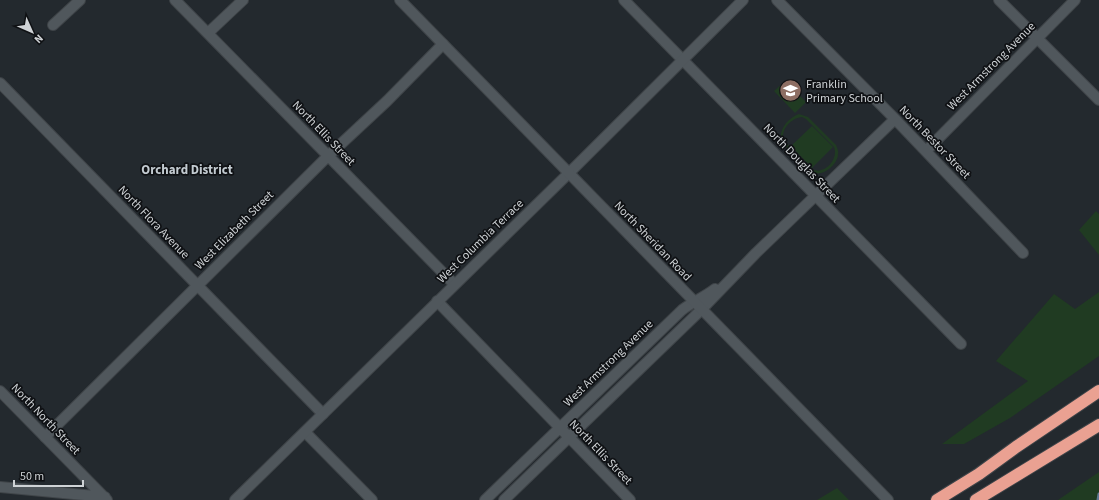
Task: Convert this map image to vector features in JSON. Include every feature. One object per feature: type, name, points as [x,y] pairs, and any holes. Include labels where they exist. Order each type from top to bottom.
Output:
[{"type":"highway","points":[[937,500],[979,474],[1099,391]]},
{"type":"highway","points":[[976,500],[1099,425]]},
{"type":"street","points":[[53,25],[80,0]]},
{"type":"street","name":"North Ellis Street","points":[[175,0],[454,284]]},
{"type":"street","points":[[208,33],[243,0]]},
{"type":"street","name":"North Sheridan Road","points":[[400,0],[888,500]]},
{"type":"street","name":"North Douglas Street","points":[[624,0],[961,344]]},
{"type":"street","name":"West Columbia Terrace","points":[[235,500],[569,173],[743,0]]},
{"type":"street","name":"North Bestor Street","points":[[777,0],[895,119],[1023,253]]},
{"type":"street","points":[[999,0],[1099,100]]},
{"type":"street","name":"West Armstrong Avenue","points":[[926,151],[1075,0]]},
{"type":"street","name":"West Elizabeth Street","points":[[45,436],[328,156],[387,101],[443,44]]},
{"type":"street","name":"North Flora Avenue","points":[[0,83],[323,414]]},
{"type":"street","name":"West Armstrong Avenue","points":[[504,500],[701,310],[756,253],[895,119]]},
{"type":"street","name":"West Armstrong Avenue","points":[[484,500],[682,310],[710,293],[756,253]]},
{"type":"street","name":"North Ellis Street","points":[[437,301],[568,438],[630,500]]},
{"type":"street","name":"North North Street","points":[[0,391],[106,499]]},
{"type":"street","points":[[305,432],[372,500]]},
{"type":"street","points":[[0,486],[106,499]]},
{"type":"green space","points":[[785,81],[806,102],[795,113],[774,91]]},
{"type":"green space","points":[[799,114],[808,117],[836,145],[838,152],[836,162],[826,171],[822,173],[814,173],[806,168],[786,148],[781,140],[781,132],[785,124]],"holes":[[[802,117],[806,119],[834,147],[835,152],[832,161],[826,168],[821,170],[817,171],[812,169],[784,141],[783,137],[787,125],[798,118]]]},
{"type":"green space","points":[[812,126],[833,147],[812,168],[791,146]]},
{"type":"green space","points":[[1096,211],[1099,214],[1099,255],[1079,230]]},
{"type":"green space","points":[[1099,292],[1099,356],[1010,418],[964,444],[942,444],[1028,381],[996,361],[1054,294],[1075,309]]},
{"type":"green space","points":[[1099,472],[1099,500],[1058,500]]},
{"type":"green space","points":[[837,488],[849,500],[817,500]]},
{"type":"waterway","points":[[1098,500],[1099,494]]},
{"type":"place","name":"Franklin Primary School","points":[[791,91]]},
{"type":"district","name":"Orchard District","points":[[187,169]]}]
